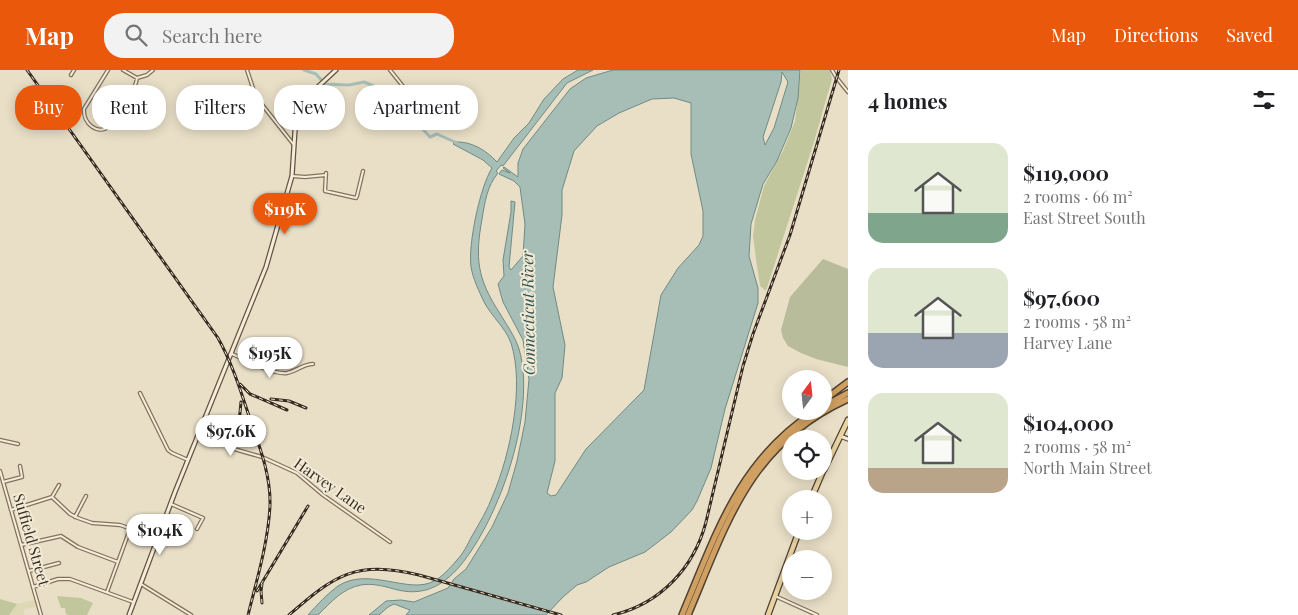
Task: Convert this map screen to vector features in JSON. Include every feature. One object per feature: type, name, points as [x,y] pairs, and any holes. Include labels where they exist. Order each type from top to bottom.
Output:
[{"type":"highway","points":[[832,394],[848,382]]},
{"type":"highway","points":[[832,402],[848,393]]},
{"type":"highway","points":[[688,615],[730,515],[754,475],[776,449],[796,431],[823,412],[848,398]]},
{"type":"highway","points":[[682,615],[725,516],[740,488],[768,451],[802,420]]},
{"type":"main road","points":[[129,615],[170,504],[266,267],[292,176],[298,113],[313,90],[335,71]]},
{"type":"main road","points":[[832,454],[848,420]]},
{"type":"main road","points":[[840,436],[848,439]]},
{"type":"main road","points":[[768,615],[796,540]]},
{"type":"street","points":[[71,75],[74,70]]},
{"type":"street","points":[[108,70],[84,109],[89,125],[96,129],[103,129],[112,124],[135,88],[137,78]]},
{"type":"street","points":[[123,70],[137,78],[147,75],[153,70]]},
{"type":"street","points":[[247,70],[252,89],[259,102],[294,145]]},
{"type":"street","points":[[390,70],[402,85]]},
{"type":"street","points":[[832,70],[848,92]]},
{"type":"street","points":[[292,176],[306,178],[326,174],[325,191],[356,198],[362,171]]},
{"type":"street","points":[[232,354],[278,373],[288,372],[313,364]]},
{"type":"street","points":[[140,393],[168,450],[172,454],[188,460]]},
{"type":"street","name":"Harvey Lane","points":[[199,434],[229,447],[266,458],[298,474],[321,493],[390,542]]},
{"type":"street","points":[[0,440],[18,444]]},
{"type":"street","points":[[3,482],[21,477],[20,466]]},
{"type":"street","name":"Suffield Street","points":[[0,471],[41,615]]},
{"type":"street","points":[[11,510],[52,497],[59,485]]},
{"type":"street","points":[[75,517],[86,496]]},
{"type":"street","points":[[52,497],[75,517],[90,523],[116,524],[140,532],[156,543]]},
{"type":"street","points":[[170,504],[203,518],[197,529]]},
{"type":"street","points":[[107,592],[130,529]]},
{"type":"street","points":[[21,545],[61,536],[78,547],[118,562]]},
{"type":"street","points":[[28,571],[59,563]]},
{"type":"street","points":[[33,587],[66,579],[75,580],[134,602]]},
{"type":"street","points":[[140,584],[192,615]]},
{"type":"street","points":[[775,596],[817,615]]},
{"type":"shaded area","points":[[34,600],[36,607],[24,609],[24,615],[9,615],[17,604]]},
{"type":"green space","points":[[801,70],[830,70],[832,79],[766,291],[760,286],[753,236],[755,220],[764,186],[783,151],[795,121]]},
{"type":"green space","points":[[823,259],[848,269],[848,367],[816,359],[788,346],[781,330],[790,297]]},
{"type":"green space","points":[[57,596],[81,598],[93,603],[87,615],[69,615],[66,614],[65,608],[61,608]]},
{"type":"green space","points":[[0,599],[17,604],[9,615],[0,615]]},
{"type":"water","points":[[578,70],[593,70],[567,83],[503,166],[501,165],[496,171],[498,173],[489,189],[484,206],[479,245],[482,278],[486,289],[517,344],[523,374],[523,402],[519,432],[501,492],[489,520],[460,566],[439,585],[414,592],[365,584],[348,589],[318,615],[308,615],[334,589],[350,581],[375,579],[413,585],[434,581],[446,572],[461,555],[491,500],[505,460],[514,420],[516,399],[515,360],[511,343],[484,302],[471,267],[471,244],[476,216],[483,188],[492,168],[483,160],[453,144],[461,142],[472,145],[483,150],[497,162],[514,138],[529,123],[544,99],[563,79]]},
{"type":"water","name":"Connecticut River","points":[[613,70],[800,70],[798,98],[791,128],[777,161],[763,184],[751,224],[749,256],[758,288],[758,303],[725,409],[711,468],[692,510],[671,532],[645,552],[609,567],[586,582],[577,585],[546,615],[406,615],[410,610],[394,604],[379,615],[369,615],[386,601],[401,600],[414,602],[448,588],[454,579],[466,569],[492,527],[508,493],[525,422],[529,379],[523,340],[503,302],[498,284],[504,276],[503,260],[511,201],[515,202],[509,267],[511,270],[523,256],[525,224],[520,187],[514,181],[499,174],[502,170],[510,173],[504,167],[518,177],[518,163],[523,149],[570,89],[586,78]],"holes":[[[782,72],[788,82],[774,128],[765,145],[763,137],[781,82]],[[674,98],[691,103],[691,154],[703,211],[703,236],[699,245],[678,268],[661,295],[644,390],[586,449],[556,495],[551,496],[547,493],[555,461],[555,393],[562,378],[565,345],[553,287],[562,215],[562,190],[574,151],[597,126],[619,113],[652,99]]]},
{"type":"pier","points":[[449,582],[553,611],[552,613],[448,584]]},
{"type":"waterway","points":[[304,70],[316,74],[325,84],[349,85],[364,82],[374,86],[430,137],[437,134],[457,143]]},
{"type":"railway","points":[[27,70],[218,338],[232,367],[260,449],[270,494],[265,547],[248,615]]},
{"type":"railway","points":[[613,615],[630,610],[646,602],[673,582],[684,569],[700,539],[706,522],[743,366],[790,235],[839,70]]},
{"type":"railway","points":[[240,384],[250,394],[287,410]]},
{"type":"railway","points":[[271,399],[289,401],[306,408]]},
{"type":"railway","points":[[237,444],[241,402]]},
{"type":"railway","points":[[257,591],[308,506]]},
{"type":"railway","points":[[289,615],[333,581],[347,574],[378,569],[419,575],[561,615]]},
{"type":"railway","points":[[262,584],[262,603]]}]
